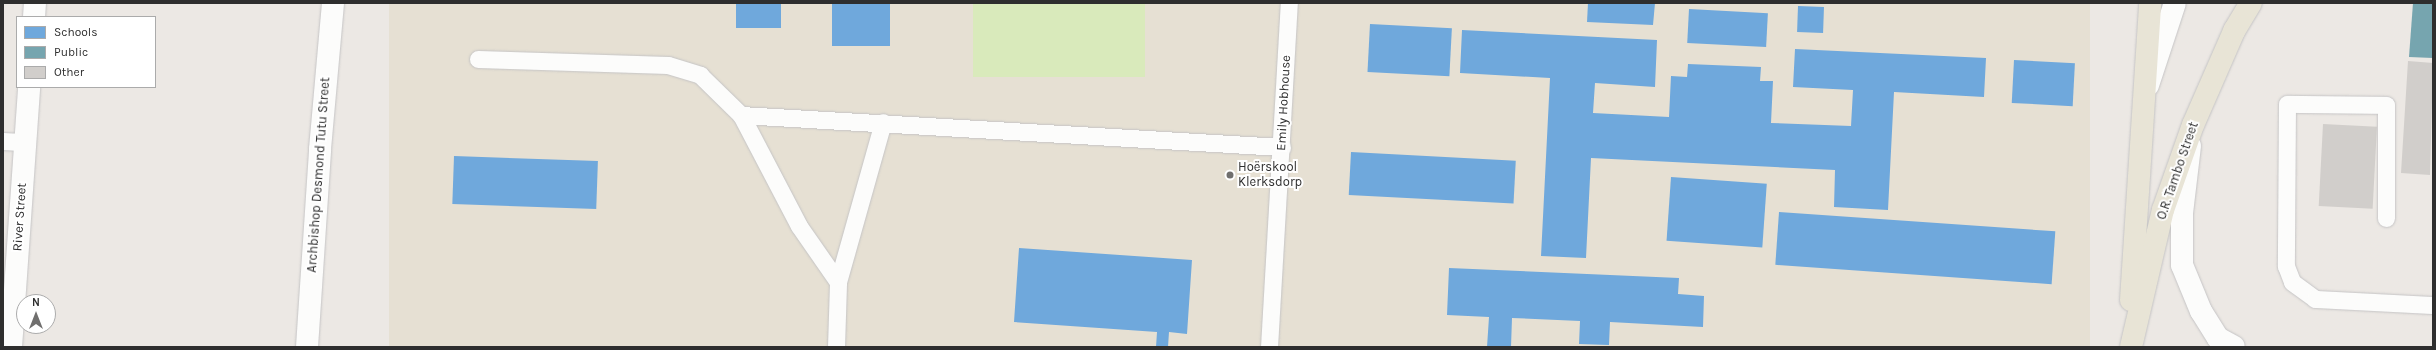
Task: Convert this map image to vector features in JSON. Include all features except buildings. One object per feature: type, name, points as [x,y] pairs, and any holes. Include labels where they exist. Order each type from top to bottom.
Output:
[{"type":"main road","name":"O.R. Tambo Street","points":[[2128,347],[2146,94],[2150,3]]},
{"type":"main road","name":"O.R. Tambo Street","points":[[2131,347],[2163,210],[2193,125],[2234,31],[2251,3]]},
{"type":"street","points":[[34,16],[35,3]]},
{"type":"street","name":"Archbishop Desmond Tutu Street","points":[[307,347],[320,149],[333,3]]},
{"type":"street","points":[[2146,94],[2175,3]]},
{"type":"street","name":"River Street","points":[[11,347],[29,88]]},
{"type":"street","points":[[2193,125],[2182,213],[2182,265],[2201,311],[2218,338],[2234,347]]},
{"type":"lane","name":"Emily Hobhouse","points":[[1270,347],[1289,3]]},
{"type":"lane","points":[[478,59],[668,65],[700,75],[741,115],[799,226],[838,282]]},
{"type":"lane","points":[[2386,218],[2386,105],[2287,104],[2286,266],[2292,282],[2315,299],[2433,305]]},
{"type":"lane","points":[[741,115],[884,122],[1282,147]]},
{"type":"lane","points":[[836,347],[838,282],[884,122]]},
{"type":"lane","points":[[3,141],[25,142]]},
{"type":"lane","points":[[1262,347],[1270,347]]},
{"type":"shaded area","name":"Hoërskool Klerksdorp","points":[[389,3],[2090,3],[2090,347],[389,347]]},
{"type":"green space","points":[[973,3],[1145,3],[1145,77],[973,77]]},
{"type":"place","name":"Hoërskool Klerksdorp","points":[[1230,175]]}]
